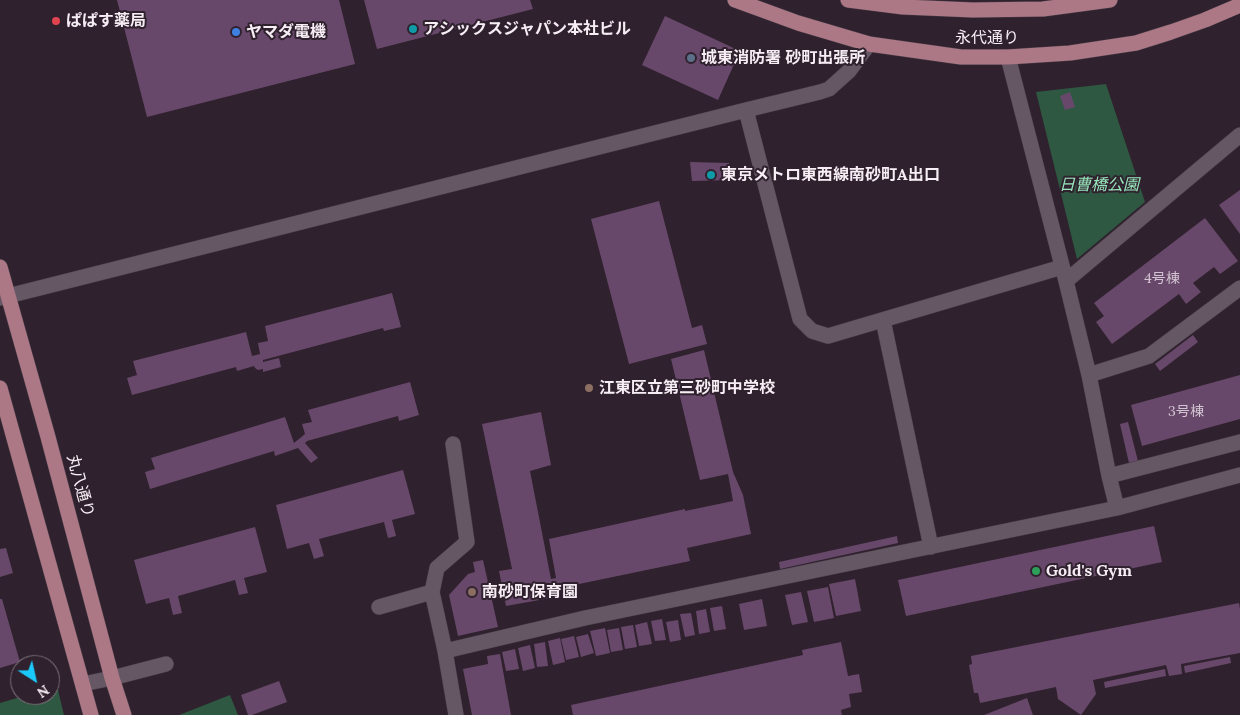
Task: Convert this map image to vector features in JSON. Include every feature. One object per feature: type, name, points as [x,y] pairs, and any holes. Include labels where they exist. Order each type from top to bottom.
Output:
[{"type":"main road","name":"永代通り","points":[[735,0],[798,24],[870,44],[961,58],[1070,53],[1136,43],[1205,20],[1240,5]]},
{"type":"main road","name":"永代通り","points":[[848,0],[902,6],[972,10],[1044,9],[1110,0]]},
{"type":"main road","name":"丸八通り","points":[[0,267],[4,297],[53,456],[112,678],[124,715]]},
{"type":"main road","points":[[0,388],[91,715]]},
{"type":"street","points":[[4,297],[820,92],[829,88],[848,71],[870,44]]},
{"type":"street","points":[[1008,57],[1089,375],[1117,508]]},
{"type":"street","points":[[746,110],[800,319],[812,331],[828,336],[1064,274],[1240,135]]},
{"type":"street","points":[[1089,375],[1149,356],[1240,288]]},
{"type":"street","points":[[883,320],[931,547]]},
{"type":"street","points":[[1109,476],[1240,442]]},
{"type":"street","points":[[453,444],[467,542],[437,568],[432,592],[456,715]]},
{"type":"street","points":[[445,651],[585,618],[1117,508],[1240,475]]},
{"type":"street","points":[[379,607],[432,592]]},
{"type":"street","points":[[82,684],[166,664]]},
{"type":"green space","name":"日曹橋公園","points":[[1106,84],[1145,202],[1077,259],[1036,92]]},
{"type":"green space","points":[[230,695],[238,715],[179,715]]},
{"type":"green space","points":[[60,698],[64,715],[0,715],[0,703],[10,700],[10,705],[60,705]]},
{"type":"building","name":"ヤマダ電機","points":[[117,0],[339,0],[355,64],[147,117]]},
{"type":"building","name":"アシックスジャパン本社ビル","points":[[364,0],[530,0],[533,9],[377,49]]},
{"type":"building","name":"城東消防署 砂町出張所","points":[[665,16],[740,51],[718,100],[642,65]]},
{"type":"building","points":[[1070,92],[1075,107],[1065,110],[1060,96]]},
{"type":"building","name":"東京メトロ東西線南砂町A出口","points":[[690,162],[729,163],[731,180],[692,181]]},
{"type":"building","points":[[1240,190],[1240,234],[1219,205]]},
{"type":"building","points":[[659,201],[692,328],[702,325],[707,344],[629,364],[591,219]]},
{"type":"building","points":[[1205,218],[1238,261],[1220,274],[1214,267],[1193,283],[1201,292],[1186,304],[1179,294],[1112,344],[1096,322],[1104,316],[1094,303]]},
{"type":"building","points":[[392,293],[401,327],[384,331],[383,328],[263,360],[263,362],[279,358],[281,367],[263,372],[263,369],[258,370],[254,366],[237,371],[236,367],[132,395],[127,378],[137,375],[133,361],[246,332],[252,356],[260,354],[258,343],[268,341],[265,326]]},
{"type":"building","points":[[1193,335],[1198,342],[1160,371],[1155,364]]},
{"type":"building","points":[[704,350],[733,472],[743,495],[751,534],[687,548],[690,561],[555,589],[556,597],[506,606],[499,571],[512,569],[482,424],[541,412],[551,465],[530,471],[551,579],[556,578],[549,539],[685,509],[685,511],[733,501],[728,474],[700,480],[671,359]]},
{"type":"building","points":[[1240,375],[1240,419],[1142,446],[1131,405]]},
{"type":"building","points":[[410,382],[419,415],[399,421],[398,416],[307,441],[305,443],[318,458],[311,463],[298,448],[275,456],[274,451],[150,489],[145,472],[155,469],[151,458],[285,417],[294,443],[305,434],[302,424],[312,422],[308,410]]},
{"type":"building","points":[[1128,422],[1138,461],[1129,463],[1120,424]]},
{"type":"building","points":[[403,470],[415,514],[392,520],[396,536],[388,538],[384,522],[319,539],[324,556],[314,559],[309,543],[287,549],[276,505]]},
{"type":"building","points":[[1154,526],[1162,562],[906,616],[898,580]]},
{"type":"building","points":[[255,527],[267,572],[244,578],[248,593],[239,595],[235,580],[178,596],[182,613],[173,615],[169,598],[146,604],[134,560]]},
{"type":"building","points":[[897,536],[898,543],[780,569],[779,562]]},
{"type":"building","points":[[6,548],[13,573],[0,577],[0,549]]},
{"type":"building","points":[[483,560],[498,627],[458,636],[449,595],[468,574],[475,572],[473,562]]},
{"type":"building","points":[[855,579],[861,611],[836,616],[829,584]]},
{"type":"building","points":[[828,587],[834,618],[814,622],[807,591]]},
{"type":"building","points":[[801,592],[808,622],[792,625],[785,595]]},
{"type":"building","points":[[0,599],[2,599],[18,655],[10,655],[10,665],[0,668]]},
{"type":"building","points":[[762,599],[767,626],[744,630],[739,604]]},
{"type":"building","points":[[1239,603],[1240,653],[1181,664],[1182,674],[1169,676],[1166,665],[1093,680],[1096,694],[1081,715],[1058,699],[1056,687],[980,703],[978,693],[974,693],[969,665],[972,664],[971,656]]},
{"type":"building","points":[[722,606],[726,629],[714,631],[710,608]]},
{"type":"building","points":[[706,609],[710,632],[699,634],[696,611]]},
{"type":"building","points":[[691,613],[695,635],[685,637],[680,614]]},
{"type":"building","points":[[662,619],[666,640],[655,641],[651,621]]},
{"type":"building","points":[[678,620],[681,640],[670,642],[666,622]]},
{"type":"building","points":[[647,622],[652,644],[639,646],[635,625]]},
{"type":"building","points":[[633,625],[637,647],[625,649],[621,627]]},
{"type":"building","points":[[605,628],[610,653],[596,656],[590,631]]},
{"type":"building","points":[[619,628],[623,650],[611,652],[607,630]]},
{"type":"building","points":[[588,634],[594,653],[581,657],[576,637]]},
{"type":"building","points":[[574,636],[579,657],[566,660],[561,639]]},
{"type":"building","points":[[560,638],[565,662],[553,665],[548,641]]},
{"type":"building","points":[[545,642],[548,666],[537,667],[534,644]]},
{"type":"building","points":[[841,642],[848,676],[859,674],[862,692],[849,694],[851,707],[841,710],[842,715],[573,715],[571,705],[803,655],[802,650]]},
{"type":"building","points":[[530,645],[535,668],[523,671],[518,648]]},
{"type":"building","points":[[515,649],[519,669],[506,671],[502,652]]},
{"type":"building","points":[[500,654],[511,715],[472,715],[463,669],[488,664],[487,656]]},
{"type":"building","points":[[1230,657],[1231,663],[1185,673],[1184,666]]},
{"type":"building","points":[[1165,669],[1166,676],[1105,688],[1104,682]]},
{"type":"building","points":[[279,681],[287,702],[248,715],[241,695]]},
{"type":"building","points":[[1027,698],[1033,715],[984,715]]},
{"type":"place","name":"ぱぱす薬局","points":[[56,21]]},
{"type":"place","name":"アシックスジャパン本社ビル","points":[[413,29]]},
{"type":"place","name":"ヤマダ電機","points":[[236,32]]},
{"type":"place","name":"城東消防署 砂町出張所","points":[[691,58]]},
{"type":"place","name":"東京メトロ東西線南砂町A出口","points":[[711,175]]},
{"type":"place","name":"江東区立第三砂町中学校","points":[[589,388]]},
{"type":"place","name":"Gold's Gym","points":[[1036,571]]},
{"type":"place","name":"南砂町保育園","points":[[472,592]]}]
